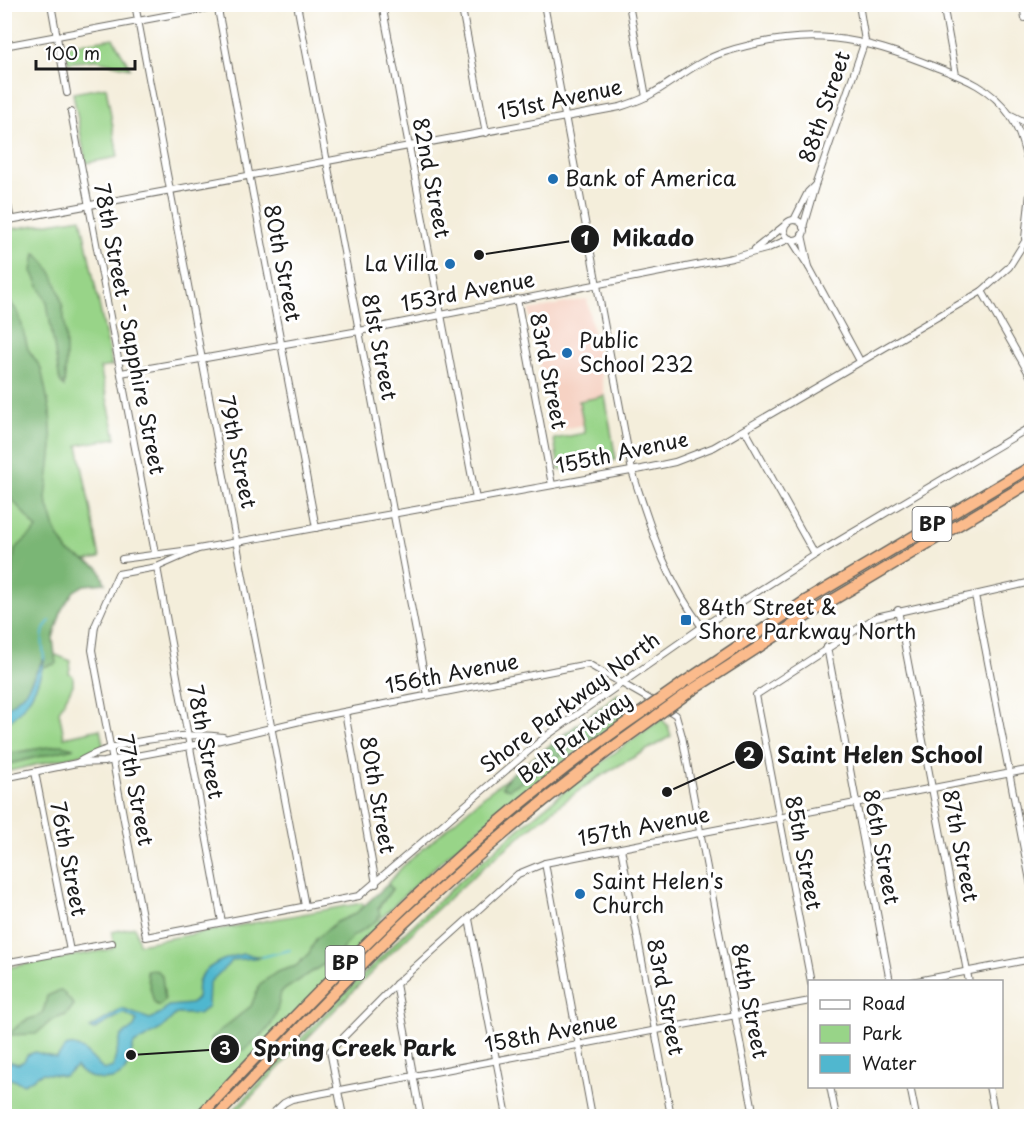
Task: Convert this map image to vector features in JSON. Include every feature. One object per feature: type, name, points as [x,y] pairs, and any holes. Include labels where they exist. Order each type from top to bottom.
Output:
[{"type":"highway","points":[[988,491],[1032,458]]},
{"type":"highway","name":"Belt Parkway","points":[[200,1116],[348,960],[449,863],[545,783],[682,684],[807,600],[1032,466]]},
{"type":"highway","name":"Belt Parkway","points":[[218,1116],[346,980],[447,884],[565,783],[692,690],[816,610],[1032,481]]},
{"type":"highway","points":[[968,518],[1032,489]]},
{"type":"street","points":[[51,4],[67,93]]},
{"type":"street","name":"79th Street","points":[[135,4],[305,906]]},
{"type":"street","points":[[4,46],[229,4]]},
{"type":"street","name":"81st Street","points":[[297,4],[428,695]]},
{"type":"street","name":"82nd Street","points":[[382,4],[476,499]]},
{"type":"street","points":[[461,4],[486,132]]},
{"type":"street","points":[[544,4],[632,471],[653,540],[671,578],[702,627]]},
{"type":"street","points":[[628,4],[646,97]]},
{"type":"street","name":"88th Street","points":[[803,227],[865,41],[859,4]]},
{"type":"street","points":[[943,4],[957,75]]},
{"type":"street","points":[[1023,4],[1025,18]]},
{"type":"street","name":"80th Street","points":[[217,6],[316,528]]},
{"type":"street","name":"151st Avenue","points":[[8,220],[327,163],[620,107],[646,97],[702,62],[722,53],[765,41],[814,36],[865,41],[957,75],[992,95],[1010,115],[1021,138],[1031,179]]},
{"type":"street","name":"78th Street - Sapphire Street","points":[[71,112],[155,553]]},
{"type":"street","name":"151st Avenue","points":[[1010,115],[1023,121]]},
{"type":"street","points":[[1023,121],[1032,128]]},
{"type":"street","points":[[1023,121],[1032,135]]},
{"type":"street","name":"155th Avenue","points":[[1025,239],[1031,179]]},
{"type":"street","points":[[4,185],[8,220]]},
{"type":"street","name":"88th Street","points":[[794,220],[807,192],[815,186]]},
{"type":"street","points":[[750,253],[794,220],[803,227],[802,235],[809,267]]},
{"type":"street","points":[[784,226],[785,234],[809,267],[860,361]]},
{"type":"street","name":"155th Avenue","points":[[122,559],[198,549],[632,471],[694,455],[745,430],[982,291],[1009,267],[1032,230]]},
{"type":"street","points":[[790,239],[802,235]]},
{"type":"street","name":"153rd Avenue","points":[[121,374],[359,331],[750,253],[790,239]]},
{"type":"street","points":[[982,291],[1032,379]]},
{"type":"street","name":"83rd Street","points":[[517,299],[552,485]]},
{"type":"street","name":"Shore Parkway North","points":[[305,906],[359,896],[376,884],[545,737],[702,627],[816,555],[1032,426]]},
{"type":"street","points":[[745,430],[816,555]]},
{"type":"street","name":"155th Avenue","points":[[92,650],[95,627],[118,574],[157,567],[198,549]]},
{"type":"street","name":"78th Street","points":[[157,567],[222,922]]},
{"type":"street","points":[[827,647],[876,617],[898,610],[1032,582]]},
{"type":"street","points":[[975,595],[1032,891]]},
{"type":"street","name":"87th Street","points":[[898,610],[969,980]]},
{"type":"street","name":"85th Street","points":[[811,980],[756,695],[827,647]]},
{"type":"street","name":"86th Street","points":[[827,647],[890,980]]},
{"type":"street","name":"77th Street","points":[[92,650],[146,936],[222,922]]},
{"type":"street","name":"156th Avenue","points":[[4,778],[77,763],[88,764],[189,746],[345,712],[588,664],[676,715]]},
{"type":"street","name":"80th Street","points":[[345,712],[376,884]]},
{"type":"street","name":"84th Street","points":[[676,715],[754,1116]]},
{"type":"street","name":"156th Avenue","points":[[77,763],[87,756],[111,749],[187,735],[224,738]]},
{"type":"street","name":"157th Avenue","points":[[338,1090],[330,1051],[396,984],[518,874],[544,863],[1032,769]]},
{"type":"street","name":"76th Street","points":[[35,772],[70,951]]},
{"type":"street","name":"83rd Street","points":[[621,848],[671,1116]]},
{"type":"street","points":[[544,863],[592,1116]]},
{"type":"street","points":[[222,922],[305,906]]},
{"type":"street","points":[[469,919],[507,1116]]},
{"type":"street","points":[[4,963],[112,943]]},
{"type":"street","points":[[918,980],[1032,959]]},
{"type":"street","points":[[396,984],[421,1116]]},
{"type":"street","name":"158th Avenue","points":[[270,1116],[284,1103],[338,1090],[808,1001]]},
{"type":"street","points":[[830,1088],[836,1116]]},
{"type":"street","points":[[910,1088],[916,1116]]},
{"type":"street","points":[[989,1088],[994,1116]]},
{"type":"street","points":[[338,1090],[343,1116]]},
{"type":"shaded area","name":"Public School 232","points":[[587,299],[605,396],[579,401],[583,425],[552,431],[529,310]]},
{"type":"green space","points":[[113,38],[130,68],[96,60],[68,63],[65,46]]},
{"type":"green space","points":[[106,87],[118,157],[86,163],[73,93]]},
{"type":"green space","points":[[81,218],[112,366],[100,368],[116,438],[78,445],[100,558],[13,575],[9,599],[41,649],[71,661],[69,673],[73,676],[73,685],[59,711],[64,737],[100,729],[104,749],[5,772],[5,230]]},
{"type":"green space","points":[[35,253],[46,264],[60,296],[66,334],[64,387],[60,382],[47,303],[32,271]]},
{"type":"green space","points":[[4,286],[7,297],[19,314],[28,349],[41,368],[50,411],[52,447],[46,499],[56,532],[68,552],[99,568],[105,583],[84,585],[74,591],[62,609],[53,638],[56,664],[43,667],[43,659],[26,691],[5,710],[5,630],[15,549],[37,529],[5,491]]},
{"type":"green space","points":[[605,396],[616,460],[559,470],[554,439],[585,433],[579,401]]},
{"type":"green space","points":[[618,694],[639,707],[505,808],[440,862],[380,920],[384,925],[200,1116],[5,1116],[5,968],[111,949],[114,946],[112,932],[135,927],[139,944],[362,903],[378,918],[378,909],[392,889],[388,884],[402,867],[485,795]]},
{"type":"green space","points":[[622,697],[639,707],[632,712],[624,711],[616,715],[587,740],[544,765],[529,778],[509,789],[502,787],[509,776],[613,698]]},
{"type":"green space","points":[[662,719],[668,726],[671,736],[588,784],[485,866],[398,946],[233,1116],[228,1116],[381,956],[488,855],[602,762]]},
{"type":"green space","points":[[61,745],[74,748],[5,765],[5,754]]},
{"type":"green space","points":[[388,884],[392,889],[378,908],[380,915],[375,922],[352,937],[338,955],[281,992],[274,1019],[260,1037],[244,1050],[234,1049],[225,1055],[213,1045],[211,1038],[251,1006],[260,984],[277,972],[296,966],[309,953],[316,939],[337,922],[355,914]]},
{"type":"green space","points":[[146,971],[158,971],[162,976],[165,1001],[159,1006],[154,1003]]},
{"type":"green space","points":[[61,990],[74,1005],[66,1015],[52,1020],[36,1034],[8,1035],[23,1022],[40,1015],[44,1010],[47,996]]},
{"type":"water","points":[[45,657],[36,687],[20,711],[5,725],[5,710],[26,691]]},
{"type":"water","points":[[243,954],[262,957],[233,960],[209,983],[208,1007],[199,1014],[176,1014],[161,1029],[134,1044],[128,1066],[119,1076],[105,1080],[92,1078],[76,1067],[64,1076],[42,1073],[24,1084],[5,1077],[5,1060],[18,1064],[24,1061],[27,1055],[35,1052],[56,1058],[66,1047],[71,1046],[82,1049],[104,1070],[113,1067],[121,1036],[134,1027],[137,1020],[124,1013],[93,1030],[90,1028],[122,1009],[150,1019],[159,1015],[168,1006],[191,1004],[197,998],[200,977],[210,967],[230,957]]},
{"type":"waterway","points":[[44,659],[43,634],[50,621]]},
{"type":"waterway","points":[[261,957],[290,950]]},
{"type":"place","name":"Bank of America","points":[[553,179]]},
{"type":"place","name":"Mikado","points":[[479,255]]},
{"type":"place","name":"La Villa","points":[[450,264]]},
{"type":"place","name":"Public School 232","points":[[567,353]]},
{"type":"place","name":"84th Street & Shore Parkway North","points":[[686,620]]},
{"type":"place","name":"Saint Helen School","points":[[667,792]]},
{"type":"place","name":"Saint Helen's Church","points":[[580,894]]},
{"type":"place","name":"Spring Creek Park","points":[[131,1055]]}]
